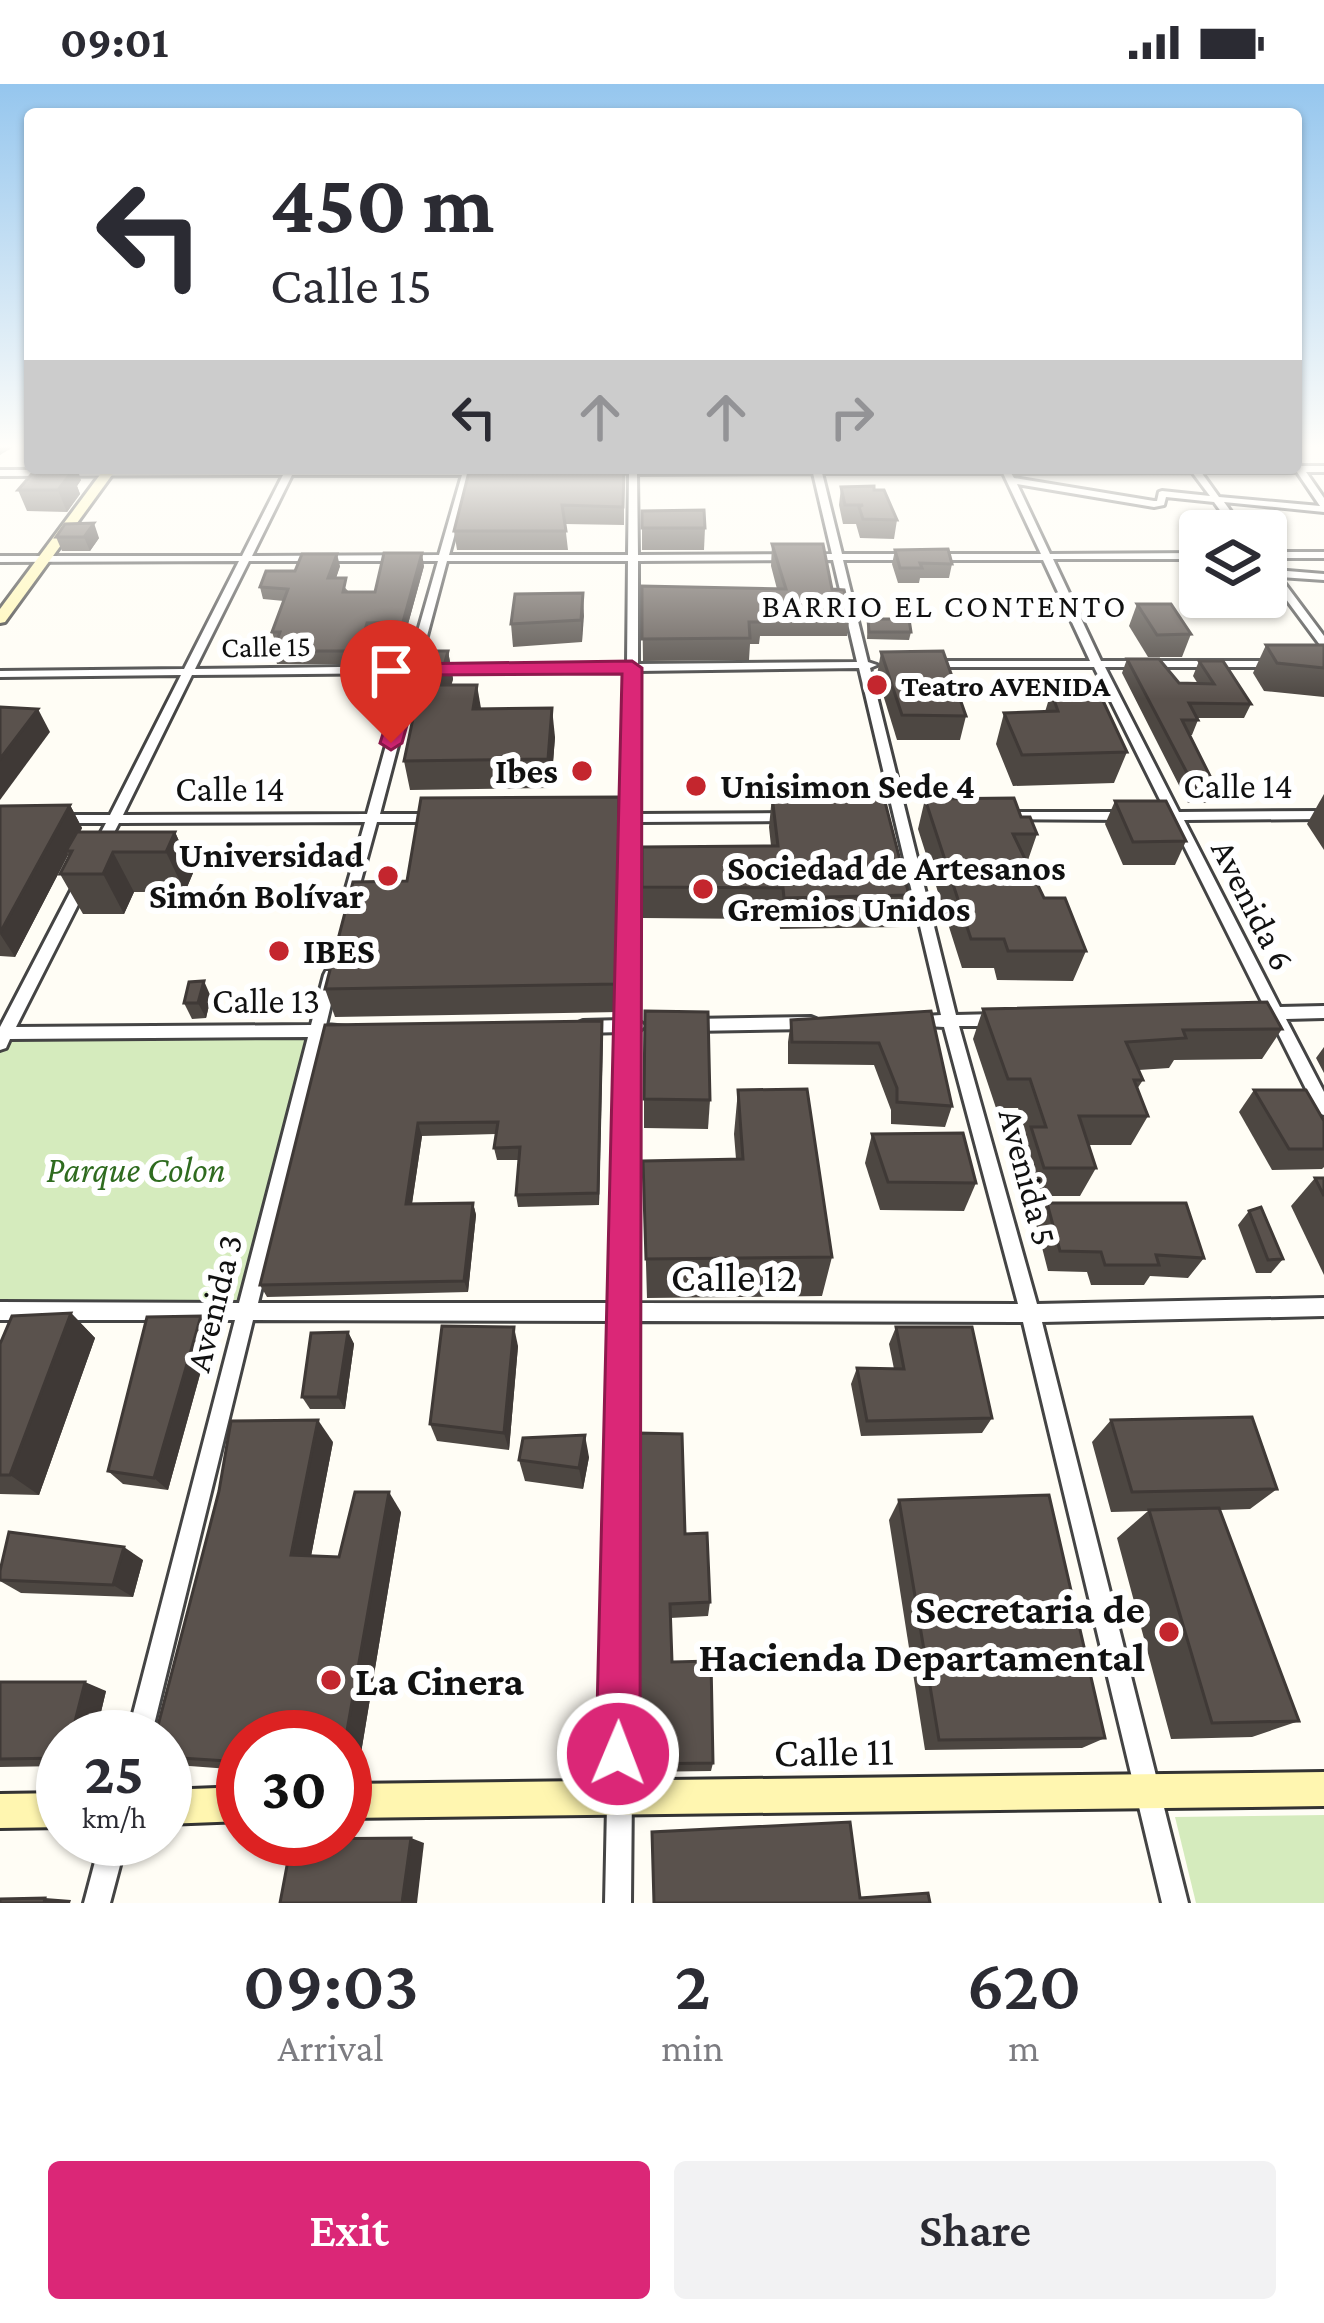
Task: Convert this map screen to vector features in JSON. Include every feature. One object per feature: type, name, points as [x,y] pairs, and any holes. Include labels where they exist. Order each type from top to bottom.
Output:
[{"type":"street","points":[[0,619],[66,529]]},
{"type":"street","points":[[2,1037],[260,529]]},
{"type":"street","points":[[343,928],[451,529]]},
{"type":"street","points":[[618,1903],[633,529]]},
{"type":"street","name":"Avenida 5","points":[[832,529],[1175,1903]]},
{"type":"street","name":"Avenida 6","points":[[1033,529],[1173,816],[1324,1108]]},
{"type":"street","points":[[1287,555],[1324,555]]},
{"type":"street","points":[[0,559],[1179,556]]},
{"type":"street","points":[[1287,572],[1324,578]]},
{"type":"street","points":[[1287,593],[1324,643]]},
{"type":"street","points":[[910,664],[1279,664]]},
{"type":"street","name":"Calle 15","points":[[0,674],[887,665]]},
{"type":"street","name":"Calle 14","points":[[992,817],[1324,815]]},
{"type":"street","points":[[607,818],[813,817]]},
{"type":"street","points":[[879,817],[923,817]]},
{"type":"street","name":"Calle 14","points":[[46,819],[441,818]]},
{"type":"street","name":"Avenida 3","points":[[147,1710],[338,948]]},
{"type":"street","points":[[1228,1014],[1324,1012]]},
{"type":"street","points":[[884,1022],[1021,1019]]},
{"type":"street","points":[[677,1026],[838,1023]]},
{"type":"street","points":[[564,1028],[654,1026]]},
{"type":"street","name":"Calle 13","points":[[2,1037],[362,1030]]},
{"type":"street","name":"Calle 12","points":[[0,1311],[1030,1313],[1324,1307]]},
{"type":"street","name":"Calle 11","points":[[372,1801],[1324,1789]]},
{"type":"street","points":[[0,1810],[36,1810]]},
{"type":"street","points":[[97,1903],[107,1866]]},
{"type":"green space","name":"Parque Colon","points":[[7,1036],[309,1036],[241,1306],[0,1306],[0,1050]]},
{"type":"green space","points":[[1324,1815],[1324,1903],[1196,1903],[1175,1817]]},
{"type":"building","points":[[62,529],[90,529],[84,537],[56,537]]},
{"type":"building","points":[[566,529],[566,531],[454,531]]},
{"type":"building","points":[[772,544],[823,544],[832,589],[844,590],[850,614],[761,613],[760,622],[749,622],[750,638],[642,639],[642,586],[786,589]]},
{"type":"building","points":[[948,549],[952,564],[920,563],[922,568],[900,568],[895,550]]},
{"type":"building","points":[[384,553],[422,553],[403,622],[367,623],[359,651],[273,651],[280,632],[272,632],[288,589],[260,587],[266,571],[295,571],[302,554],[337,554],[328,578],[346,578],[343,592],[375,592]]},
{"type":"building","points":[[583,593],[581,620],[511,624],[515,594]]},
{"type":"building","points":[[1137,604],[1171,604],[1191,634],[1157,635]]},
{"type":"building","points":[[868,619],[909,619],[911,632],[869,632]]},
{"type":"building","points":[[1266,645],[1324,645],[1324,668],[1277,663]]},
{"type":"building","points":[[415,651],[448,651],[439,685],[477,685],[473,709],[552,708],[548,759],[404,761],[419,690],[404,690]]},
{"type":"building","points":[[943,651],[966,716],[902,715],[881,652]]},
{"type":"building","points":[[1127,659],[1159,659],[1179,683],[1214,684],[1199,661],[1223,661],[1251,704],[1189,703],[1198,720],[1182,720],[1216,788],[1195,788]]},
{"type":"building","points":[[1098,690],[1127,752],[1022,755],[1004,713],[1058,711],[1051,692]]},
{"type":"building","points":[[0,707],[38,709],[0,759]]},
{"type":"building","points":[[875,793],[884,798],[909,895],[784,898],[783,888],[642,887],[642,847],[778,846],[772,796]]},
{"type":"building","points":[[619,797],[617,984],[325,989],[353,882],[407,881],[421,798]]},
{"type":"building","points":[[1014,798],[1021,817],[1030,817],[1037,834],[1013,834],[1044,898],[1065,898],[1086,951],[1008,951],[1004,939],[971,939],[925,799]]},
{"type":"building","points":[[1115,801],[1166,801],[1186,841],[1133,842]]},
{"type":"building","points":[[70,805],[0,933],[0,806]]},
{"type":"building","points":[[77,832],[175,832],[166,852],[113,852],[103,874],[60,874]]},
{"type":"building","points":[[204,981],[198,1003],[184,1003],[189,982]]},
{"type":"building","points":[[1267,1002],[1282,1029],[1183,1030],[1186,1038],[1126,1042],[1143,1080],[1134,1080],[1148,1116],[1079,1116],[1096,1168],[1044,1168],[1031,1127],[1046,1127],[1030,1079],[1008,1079],[983,1009]]},
{"type":"building","points":[[645,1011],[708,1012],[710,1100],[644,1099]]},
{"type":"building","points":[[931,1011],[952,1106],[897,1102],[897,1088],[879,1043],[792,1042],[791,1020]]},
{"type":"building","points":[[602,1021],[598,1193],[516,1195],[520,1147],[494,1148],[498,1122],[418,1123],[406,1204],[473,1203],[464,1281],[260,1285],[325,1025]]},
{"type":"building","points":[[807,1089],[832,1257],[646,1259],[643,1161],[743,1159],[738,1090]]},
{"type":"building","points":[[1254,1090],[1306,1090],[1324,1121],[1324,1149],[1289,1149]]},
{"type":"building","points":[[963,1133],[976,1183],[888,1182],[872,1134]]},
{"type":"building","points":[[1047,1203],[1186,1203],[1204,1258],[1156,1255],[1159,1265],[1105,1265],[1101,1252],[1060,1251]]},
{"type":"building","points":[[1261,1207],[1283,1259],[1268,1260],[1249,1211]]},
{"type":"building","points":[[71,1313],[10,1475],[0,1475],[0,1344],[12,1316]]},
{"type":"building","points":[[201,1316],[154,1478],[108,1471],[147,1317]]},
{"type":"building","points":[[442,1326],[514,1327],[504,1433],[430,1424]]},
{"type":"building","points":[[896,1327],[972,1327],[992,1418],[867,1421],[857,1368],[904,1369]]},
{"type":"building","points":[[348,1332],[338,1397],[302,1397],[311,1333]]},
{"type":"building","points":[[1252,1417],[1277,1489],[1132,1492],[1111,1420]]},
{"type":"building","points":[[318,1420],[291,1555],[339,1557],[355,1492],[389,1492],[351,1710],[216,1710],[216,1760],[192,1759],[192,1710],[162,1710],[219,1491],[231,1421]]},
{"type":"building","points":[[638,1433],[682,1434],[685,1534],[707,1533],[710,1602],[670,1604],[672,1662],[711,1661],[713,1763],[637,1764]]},
{"type":"building","points":[[585,1435],[579,1468],[519,1460],[523,1438]]},
{"type":"building","points":[[1049,1495],[1105,1738],[939,1740],[899,1500]]},
{"type":"building","points":[[1219,1508],[1299,1721],[1212,1723],[1149,1510]]},
{"type":"building","points":[[9,1532],[124,1547],[113,1585],[0,1580]]},
{"type":"building","points":[[0,1682],[85,1682],[78,1710],[36,1710],[36,1758],[0,1759]]},
{"type":"building","points":[[850,1822],[860,1898],[928,1893],[930,1903],[654,1903],[652,1832]]},
{"type":"building","points":[[372,1838],[411,1838],[402,1903],[280,1903],[287,1866],[372,1866]]},
{"type":"building","points":[[45,1898],[44,1903],[0,1903],[0,1899]]},
{"type":"place","name":"Teatro AVENIDA","points":[[877,685]]},
{"type":"place","name":"Ibes","points":[[582,771]]},
{"type":"place","name":"Unisimon Sede 4","points":[[696,786]]},
{"type":"place","name":"Universidad Simón Bolívar","points":[[388,876]]},
{"type":"place","name":"Sociedad de Artesanos Gremios Unidos","points":[[703,889]]},
{"type":"place","name":"IBES","points":[[279,951]]},
{"type":"place","name":"Secretaria de Hacienda Departamental","points":[[1169,1632]]},
{"type":"place","name":"La Cinera","points":[[331,1680]]},
{"type":"district","name":"BARRIO EL CONTENTO","points":[[945,605]]},
{"type":"route","points":[[391,743],[412,669],[632,668],[631,1026],[618,1754]]}]
